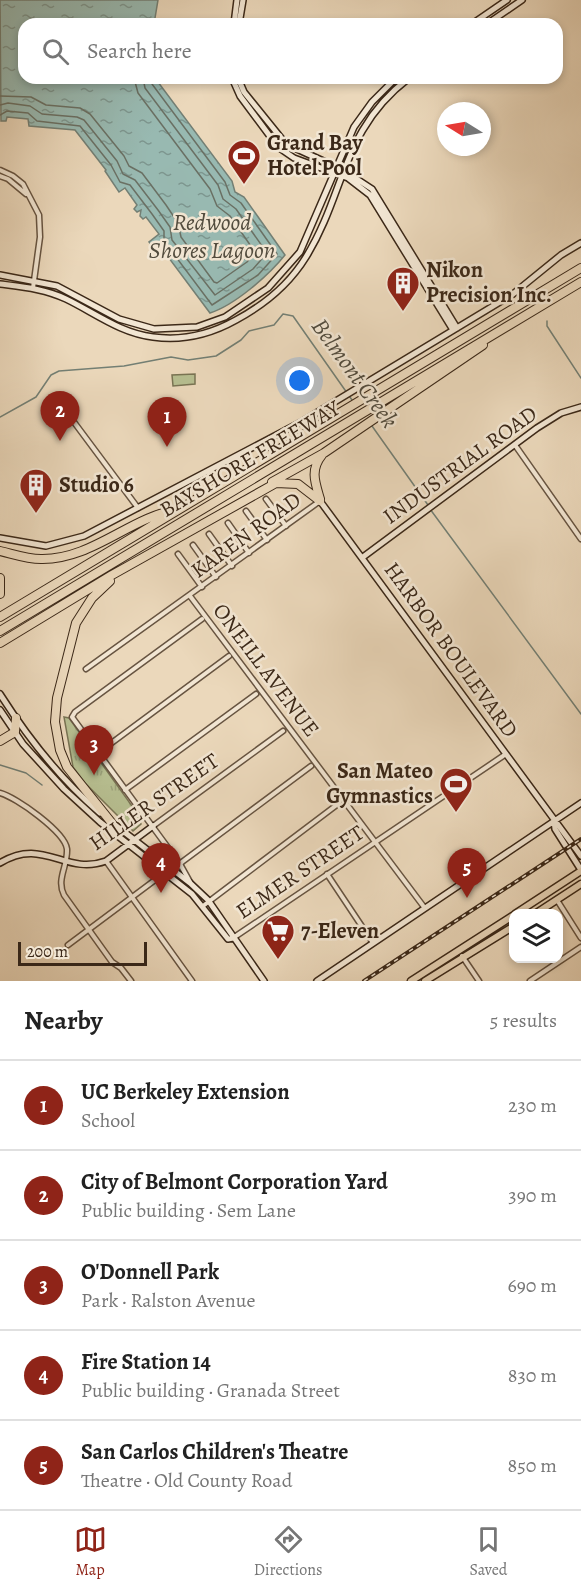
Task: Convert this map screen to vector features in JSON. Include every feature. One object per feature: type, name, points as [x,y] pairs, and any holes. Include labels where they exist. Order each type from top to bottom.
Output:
[{"type":"highway","name":"BAYSHORE FREEWAY","points":[[0,616],[184,508],[581,268]]},
{"type":"highway","name":"BAYSHORE FREEWAY","points":[[0,631],[581,282]]},
{"type":"highway","points":[[234,508],[254,492],[324,453],[520,318]]},
{"type":"highway","points":[[320,501],[314,475],[316,464],[324,453]]},
{"type":"highway","points":[[0,643],[271,485],[282,482],[304,487],[320,501]]},
{"type":"highway","points":[[0,550],[32,559],[67,556],[161,512],[184,508]]},
{"type":"highway","points":[[111,822],[67,767],[57,740],[56,706],[79,617],[97,593],[127,567]]},
{"type":"highway","points":[[0,578],[0,594]]},
{"type":"highway","points":[[0,741],[15,732],[16,718]]},
{"type":"main road","points":[[235,18],[237,0]]},
{"type":"main road","points":[[240,18],[243,0]]},
{"type":"main road","points":[[481,18],[507,0]]},
{"type":"main road","points":[[496,18],[522,0]]},
{"type":"main road","points":[[235,84],[240,96],[278,147],[294,158],[342,172],[370,195],[455,329]]},
{"type":"main road","points":[[241,84],[244,92],[284,142],[334,170]]},
{"type":"main road","points":[[0,275],[35,280],[68,291],[118,319],[138,326],[168,330],[210,323],[254,298],[292,264],[307,238],[334,170],[362,114],[390,84]]},
{"type":"main road","points":[[0,284],[33,288],[65,298],[115,326],[137,334],[168,338],[212,331],[259,305],[298,269],[315,240],[356,141],[369,119],[402,84]]},
{"type":"main road","points":[[0,538],[32,545],[60,545],[84,536],[286,431],[513,294],[581,243]]},
{"type":"main road","name":"INDUSTRIAL ROAD","points":[[363,557],[561,413],[581,407]]},
{"type":"main road","name":"HARBOR BOULEVARD","points":[[320,501],[581,856]]},
{"type":"main road","points":[[0,694],[65,780],[111,822],[190,883],[208,900],[264,981]]},
{"type":"main road","points":[[0,710],[15,732],[64,789],[162,872],[192,894],[228,939],[233,938]]},
{"type":"main road","points":[[317,981],[581,803]]},
{"type":"main road","name":"HARBOR BOULEVARD","points":[[554,820],[555,829],[581,870]]},
{"type":"main road","name":"HILLER STREET","points":[[0,863],[25,852],[93,865],[106,861],[153,826]]},
{"type":"main road","points":[[522,909],[581,870]]},
{"type":"main road","points":[[543,909],[581,884]]},
{"type":"main road","points":[[412,981],[509,917]]},
{"type":"main road","points":[[425,981],[509,928]]},
{"type":"street","points":[[0,170],[18,179],[34,205],[41,225],[33,288]]},
{"type":"street","points":[[0,176],[8,179],[28,195]]},
{"type":"street","points":[[62,406],[138,508]]},
{"type":"street","points":[[515,445],[581,538]]},
{"type":"street","points":[[266,499],[286,526]]},
{"type":"street","name":"KAREN ROAD","points":[[86,669],[320,501]]},
{"type":"street","points":[[246,511],[267,540]]},
{"type":"street","points":[[228,523],[249,553]]},
{"type":"street","points":[[209,534],[232,566]]},
{"type":"street","points":[[193,545],[216,577]]},
{"type":"street","points":[[178,554],[202,587]]},
{"type":"street","name":"ONEILL AVENUE","points":[[190,596],[424,908]]},
{"type":"street","points":[[190,883],[180,864],[72,715],[202,619]]},
{"type":"street","points":[[98,753],[229,656]]},
{"type":"street","points":[[125,790],[256,694]]},
{"type":"street","name":"HILLER STREET","points":[[153,826],[283,730]]},
{"type":"street","name":"ELMER STREET","points":[[233,938],[506,754]]},
{"type":"street","points":[[170,878],[180,864],[311,766]]},
{"type":"street","points":[[0,793],[17,800],[62,838],[66,847],[66,861],[60,888],[112,962],[121,968],[131,981]]},
{"type":"street","points":[[203,906],[338,804]]},
{"type":"street","points":[[106,861],[192,981]]},
{"type":"street","points":[[68,945],[162,872]]},
{"type":"street","points":[[327,874],[373,943]]},
{"type":"street","points":[[557,900],[581,938]]},
{"type":"street","points":[[530,981],[581,948]]},
{"type":"street","points":[[458,950],[479,981]]},
{"type":"green space","points":[[195,374],[195,384],[173,386],[172,375]]},
{"type":"green space","points":[[64,717],[69,718],[137,813],[141,824],[133,831],[85,783],[73,767]]},
{"type":"water","name":"Redwood Shores Lagoon","points":[[0,0],[158,0],[155,18],[18,18],[18,84],[159,84],[232,181],[235,192],[244,197],[285,255],[251,288],[230,303],[210,313],[157,242],[151,245],[149,242],[159,234],[146,217],[143,219],[140,216],[141,210],[137,212],[134,209],[137,205],[125,188],[119,192],[106,170],[75,130],[29,126],[28,119],[7,117],[6,121],[1,121]]},
{"type":"waterway","name":"Belmont Creek","points":[[0,417],[36,397],[51,375],[59,371],[124,366],[171,357],[188,360],[216,356],[241,340],[249,331],[274,325],[283,314],[293,316],[352,400]]},
{"type":"waterway","points":[[547,321],[547,326],[581,378]]},
{"type":"waterway","name":"Belmont Creek","points":[[372,426],[428,505]]},
{"type":"waterway","name":"Belmont Creek","points":[[430,509],[581,714]]},
{"type":"waterway","points":[[0,765],[26,773],[42,785]]},
{"type":"railway","points":[[364,981],[581,839]]},
{"type":"place","name":"Grand Bay Hotel Pool","points":[[244,185]]},
{"type":"place","name":"Nikon Precision Inc.","points":[[403,312]]},
{"type":"place","name":"City of Belmont Corporation Yard","points":[[60,441]]},
{"type":"place","name":"UC Berkeley Extension","points":[[167,447]]},
{"type":"place","name":"Studio 6","points":[[36,514]]},
{"type":"place","name":"O'Donnell Park","points":[[94,775]]},
{"type":"place","name":"San Mateo Gymnastics","points":[[456,813]]},
{"type":"place","name":"Fire Station 14","points":[[161,893]]},
{"type":"place","name":"San Carlos Children's Theatre","points":[[467,898]]},
{"type":"place","name":"7-Eleven","points":[[278,960]]}]
